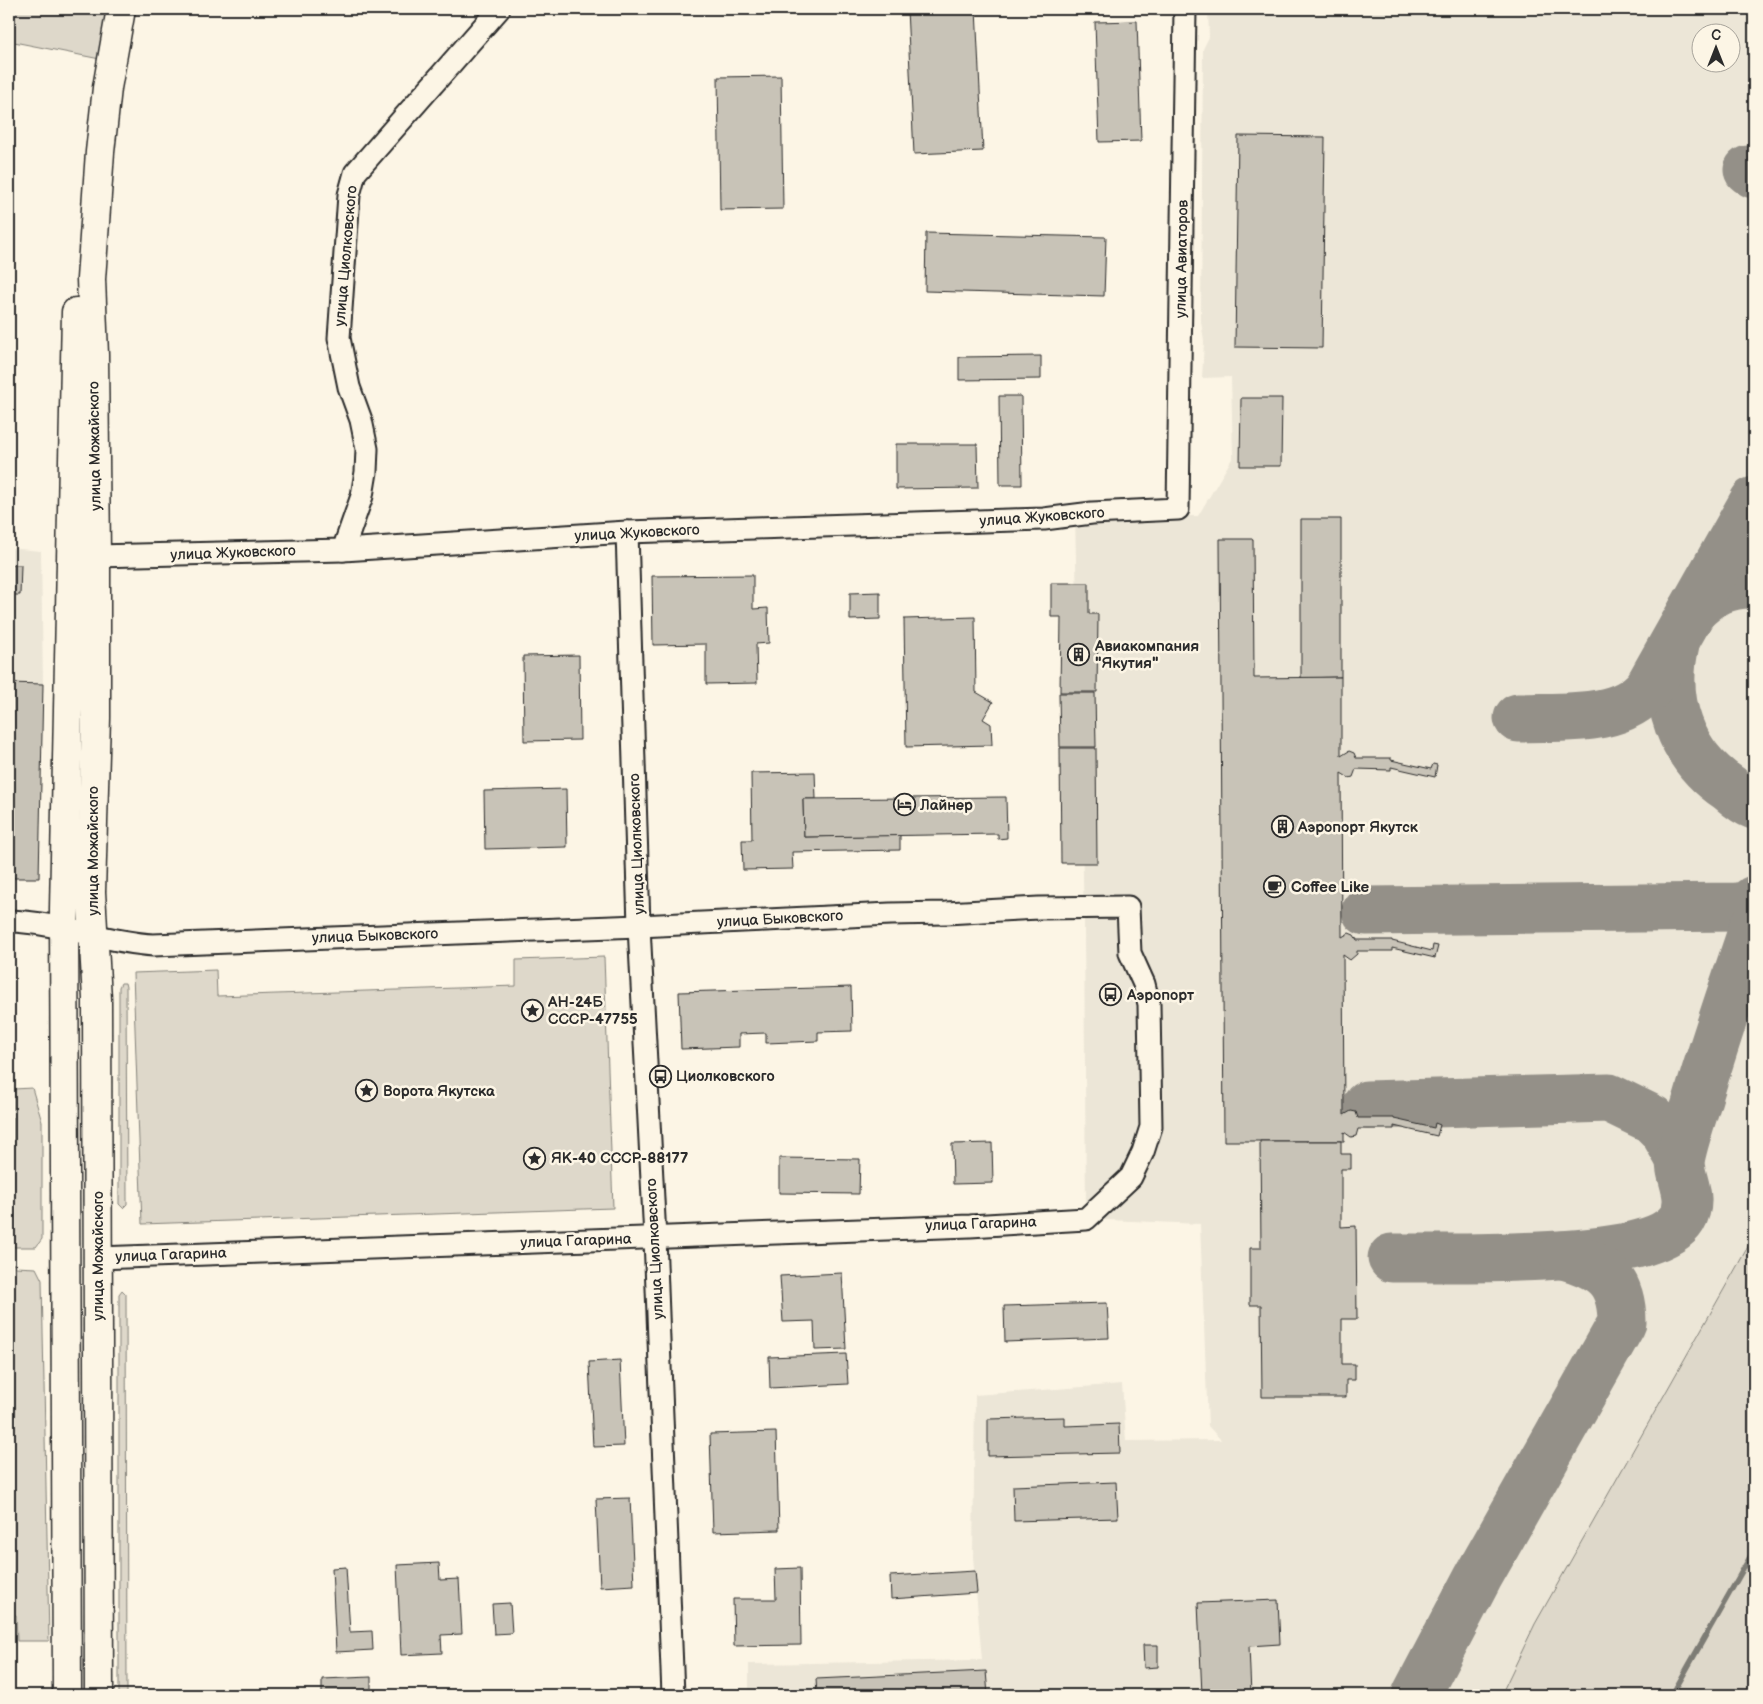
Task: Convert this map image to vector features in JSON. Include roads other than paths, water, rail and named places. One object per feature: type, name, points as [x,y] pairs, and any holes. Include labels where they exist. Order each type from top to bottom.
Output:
[{"type":"main road","name":"улица Можайского","points":[[67,1695],[64,909],[71,484],[77,268],[95,50],[103,9]]},
{"type":"main road","name":"улица Можайского","points":[[99,1695],[97,999],[91,892],[96,718],[96,556],[94,354],[91,279],[100,152],[107,88],[120,9]]},
{"type":"main road","name":"улица Гагарина","points":[[66,1259],[98,1258]]},
{"type":"street","name":"улица Циолковского","points":[[343,550],[362,496],[367,449],[361,420],[349,387],[338,338],[349,195],[355,173],[499,9]]},
{"type":"street","name":"улица Авиаторов","points":[[1178,509],[1185,9]]},
{"type":"street","name":"улица Жуковского","points":[[96,556],[343,550],[627,532],[1044,519],[1092,512],[1178,509]]},
{"type":"street","name":"улица Циолковского","points":[[627,532],[639,926],[655,1238],[673,1695]]},
{"type":"street","name":"улица Быковского","points":[[9,921],[48,924],[132,944],[153,945],[1039,908],[1128,907],[1130,954],[1144,984],[1148,1004],[1151,1127],[1143,1152],[1131,1177],[1086,1219]]},
{"type":"street","name":"улица Гагарина","points":[[98,1258],[655,1238],[1086,1219]]},
{"type":"waterway","points":[[1672,1695],[1754,1550]]},
{"type":"place","name":"Авиакомпания \"Якутия\"","points":[[1079,655]]},
{"type":"place","name":"Лайнер","points":[[904,805]]},
{"type":"place","name":"Аэропорт Якутск","points":[[1282,827]]},
{"type":"place","name":"Coffee Like","points":[[1275,887]]},
{"type":"place","name":"Аэропорт","points":[[1111,995]]},
{"type":"place","name":"АН-24Б СССР-47755","points":[[532,1011]]},
{"type":"place","name":"Циолковского","points":[[660,1076]]},
{"type":"place","name":"Ворота Якутска","points":[[367,1091]]},
{"type":"place","name":"ЯК-40 СССР-88177","points":[[535,1158]]}]
